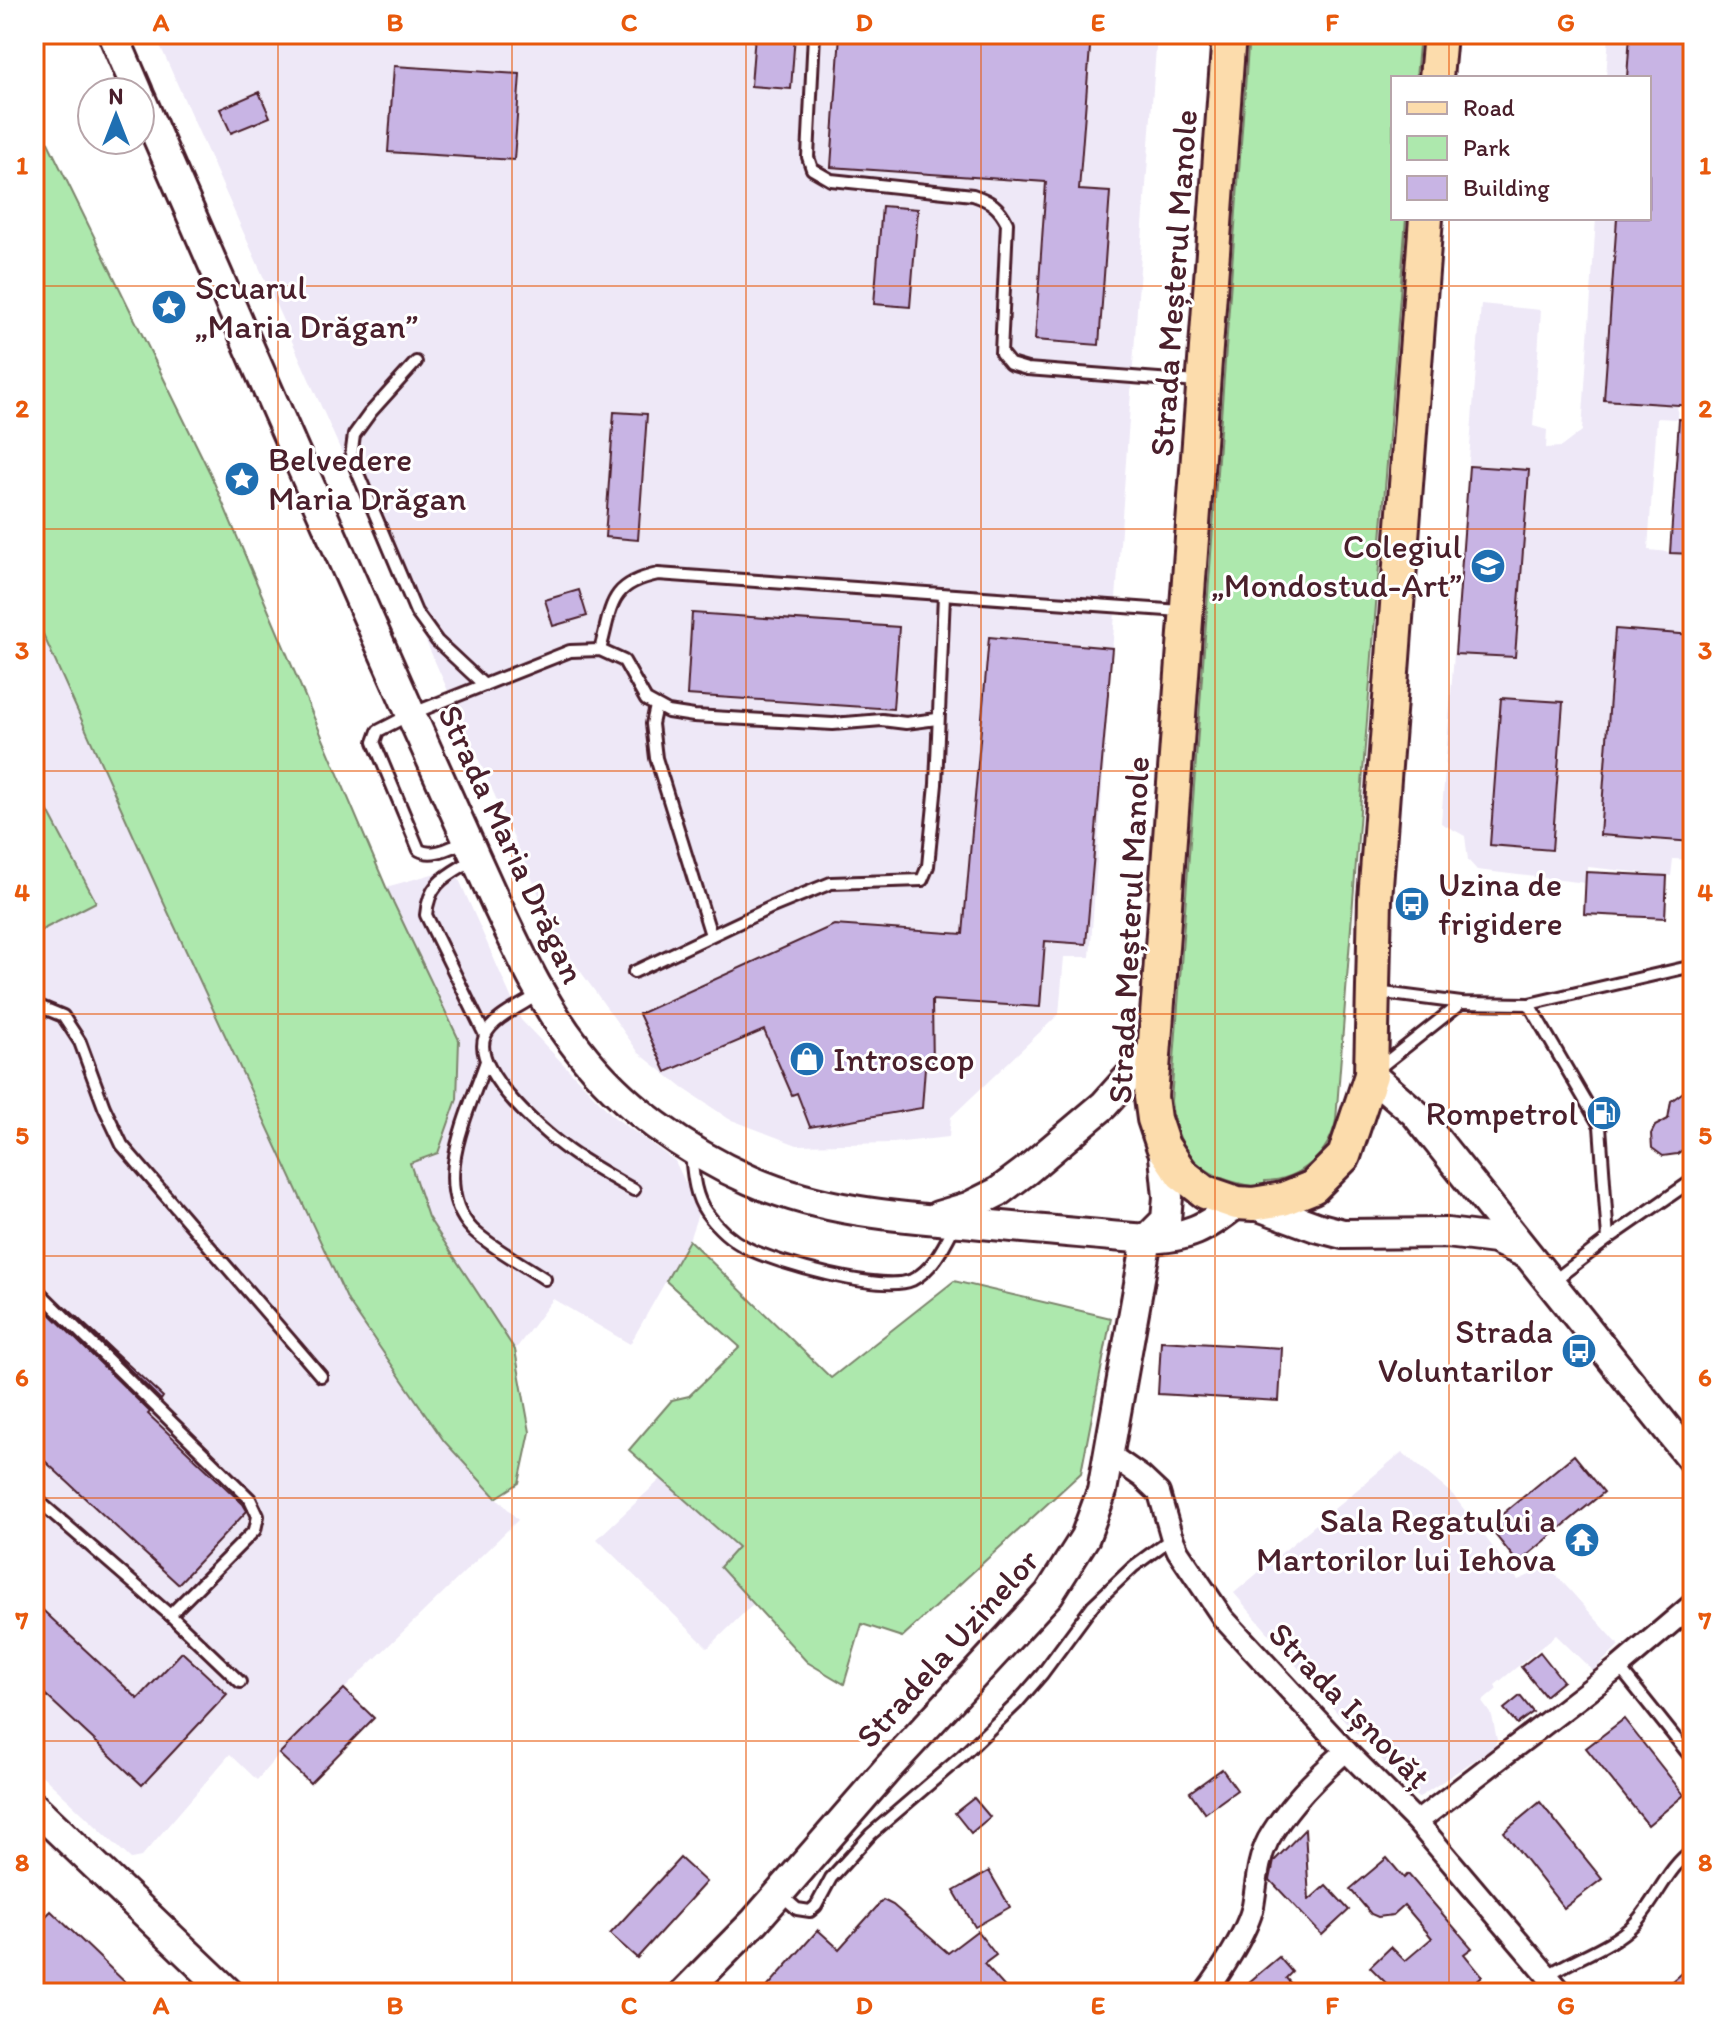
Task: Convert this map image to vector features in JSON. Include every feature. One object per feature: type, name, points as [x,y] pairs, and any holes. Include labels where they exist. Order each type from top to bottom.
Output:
[{"type":"main road","name":"Strada Maria Drăgan","points":[[113,34],[131,76]]},
{"type":"main road","name":"Strada Meșterul Manole","points":[[1229,34],[1151,1097],[1163,1146],[1182,1174],[1205,1192],[1245,1203]]},
{"type":"main road","points":[[1436,76],[1440,34]]},
{"type":"main road","name":"Strada Maria Drăgan","points":[[156,134],[265,388],[471,849],[540,993],[580,1053],[632,1107],[691,1148],[751,1181],[805,1200],[845,1209],[1147,1239],[1178,1238],[1199,1231],[1245,1203]]},
{"type":"main road","points":[[1245,1203],[1283,1199],[1313,1187],[1344,1156],[1371,1075],[1375,899],[1426,220]]},
{"type":"main road","points":[[925,1219],[968,1207],[998,1192],[1104,1105],[1153,1050]]},
{"type":"main road","points":[[1371,1075],[1415,1113],[1693,1461]]},
{"type":"main road","points":[[1147,1239],[1166,1220],[1168,1197],[1163,1146]]},
{"type":"main road","points":[[1245,1203],[1343,1234],[1447,1233],[1495,1239],[1530,1255]]},
{"type":"main road","name":"Stradela Uzinelor","points":[[684,1993],[779,1893],[890,1766],[1049,1594],[1085,1537],[1102,1491],[1147,1239]]},
{"type":"main road","points":[[34,1807],[229,1993]]},
{"type":"street","name":"Strada Ișnovăț","points":[[1109,1454],[1159,1493],[1172,1538],[1223,1618],[1346,1751],[1417,1822],[1562,1993]]},
{"type":"street","points":[[1417,1822],[1619,1667],[1693,1604]]},
{"type":"street","points":[[1214,1989],[1249,1917],[1258,1867],[1268,1840],[1304,1792],[1346,1751]]},
{"type":"lane","points":[[814,34],[808,157],[812,169],[831,180],[973,195],[1001,209],[1007,223],[1001,353],[1010,364],[1027,369],[1204,383]]},
{"type":"lane","points":[[416,362],[354,435],[351,457],[416,612],[437,641],[484,685]]},
{"type":"lane","points":[[600,650],[616,594],[636,579],[658,574],[1187,612]]},
{"type":"lane","points":[[634,972],[831,883],[922,880],[928,866],[936,784],[944,595]]},
{"type":"lane","points":[[471,849],[426,854],[419,850],[374,742],[378,731],[411,714],[570,651],[600,650],[624,661],[646,700],[668,712],[833,724],[882,720],[906,723],[937,719]]},
{"type":"lane","points":[[656,706],[652,724],[656,758],[711,935]]},
{"type":"lane","points":[[471,849],[436,883],[427,899],[426,915],[485,1035],[483,1049],[486,1061],[494,1077],[535,1122],[572,1153],[634,1190]]},
{"type":"lane","points":[[1372,991],[1461,1003],[1529,1004],[1693,966]]},
{"type":"lane","points":[[485,1035],[496,1023],[540,993]]},
{"type":"lane","points":[[1371,1075],[1461,1003]]},
{"type":"lane","points":[[34,1004],[63,1016],[80,1042],[122,1145],[321,1376]]},
{"type":"lane","points":[[1529,1004],[1600,1126],[1608,1239]]},
{"type":"lane","points":[[486,1061],[452,1164],[452,1189],[460,1213],[475,1231],[545,1279]]},
{"type":"lane","points":[[691,1148],[693,1180],[704,1210],[721,1230],[746,1248],[788,1264],[889,1284],[909,1281],[926,1271],[944,1247],[956,1222]]},
{"type":"lane","points":[[1552,1283],[1608,1239],[1693,1180]]},
{"type":"lane","points":[[34,1287],[250,1499],[258,1516],[255,1530],[170,1615]]},
{"type":"lane","points":[[34,1497],[170,1615],[240,1682]]},
{"type":"lane","points":[[779,1893],[797,1909],[810,1911],[816,1906],[831,1878],[871,1834],[962,1756],[1016,1704],[1100,1597],[1134,1566],[1172,1538]]},
{"type":"lane","points":[[1619,1667],[1693,1760]]},
{"type":"lane","points":[[1548,1975],[1633,1926],[1668,1877],[1693,1850]]},
{"type":"shaded area","name":"Introscop","points":[[155,34],[1157,34],[1090,957],[1064,957],[1059,1014],[951,1117],[949,1137],[893,1143],[797,1145],[729,1119],[639,1053],[561,944]]},
{"type":"shaded area","points":[[1609,34],[1693,34],[1677,419],[1657,418],[1648,550],[1693,554],[1693,860],[1673,859],[1671,876],[1588,867],[1586,883],[1477,870],[1468,860],[1465,836],[1441,823],[1481,304],[1541,310],[1533,426],[1547,430],[1546,448],[1561,447],[1582,431],[1596,220],[1651,220],[1651,76],[1606,76]]},
{"type":"shaded area","points":[[34,614],[348,1301],[444,1441],[518,1520],[344,1689],[257,1780],[230,1754],[141,1857],[131,1859],[34,1768]]},
{"type":"shaded area","points":[[454,868],[521,1020],[614,1117],[675,1161],[699,1211],[689,1240],[630,1344],[553,1299],[515,1350],[428,1217],[410,1163],[438,1153],[457,1099],[459,1040],[386,887]]},
{"type":"shaded area","points":[[1402,1452],[1453,1495],[1518,1580],[1549,1567],[1619,1645],[1593,1671],[1556,1635],[1495,1685],[1497,1689],[1482,1702],[1492,1716],[1497,1740],[1494,1747],[1418,1798],[1330,1705],[1234,1593]]},
{"type":"shaded area","points":[[661,1479],[738,1547],[720,1567],[753,1604],[708,1648],[597,1539]]},
{"type":"green space","points":[[1249,34],[1420,34],[1416,76],[1391,76],[1391,220],[1406,220],[1336,1120],[1327,1143],[1311,1163],[1290,1176],[1265,1181],[1265,1188],[1227,1180],[1199,1164],[1180,1139],[1171,1101]]},
{"type":"green space","points":[[34,114],[210,473],[386,887],[459,1040],[457,1099],[438,1153],[410,1163],[428,1217],[515,1350],[530,1432],[519,1483],[496,1498],[444,1441],[348,1301],[34,614]]},
{"type":"green space","points":[[34,785],[96,902],[34,934]]},
{"type":"green space","points":[[689,1240],[831,1378],[954,1281],[1111,1318],[1081,1473],[902,1637],[862,1624],[844,1684],[807,1662],[720,1567],[738,1547],[629,1450],[672,1400],[689,1396],[740,1347],[666,1281]]},
{"type":"building","points":[[755,34],[795,34],[791,89],[751,86]]},
{"type":"building","points":[[840,34],[1091,34],[1079,190],[1110,192],[1099,345],[1035,340],[1046,182],[831,167]]},
{"type":"building","points":[[1630,34],[1693,34],[1693,406],[1604,400],[1617,220],[1651,220],[1651,76],[1627,76]]},
{"type":"building","points":[[394,66],[520,74],[514,160],[388,152]]},
{"type":"building","points":[[259,92],[270,117],[231,133],[220,109]]},
{"type":"building","points":[[882,206],[918,209],[910,307],[874,304]]},
{"type":"building","points":[[614,412],[647,414],[638,540],[605,537]]},
{"type":"building","points":[[1679,419],[1693,420],[1693,554],[1670,553]]},
{"type":"building","points":[[1469,466],[1529,470],[1515,657],[1455,654]]},
{"type":"building","points":[[579,590],[587,616],[553,626],[545,600]]},
{"type":"building","points":[[692,613],[899,627],[893,709],[687,695]]},
{"type":"building","points":[[1615,629],[1693,635],[1693,842],[1600,835]]},
{"type":"building","points":[[989,637],[1112,648],[1086,944],[1045,941],[1040,1007],[932,1000],[933,1068],[925,1067],[922,1108],[810,1127],[797,1093],[792,1095],[764,1030],[666,1072],[639,1014],[834,925],[963,934]]},
{"type":"building","points":[[1501,698],[1563,702],[1552,850],[1490,845]]},
{"type":"building","points":[[1586,872],[1667,876],[1665,918],[1584,914]]},
{"type":"building","points":[[1693,1085],[1693,1142],[1677,1154],[1663,1156],[1652,1148],[1651,1134],[1655,1126],[1668,1119],[1671,1101]]},
{"type":"building","points":[[34,1298],[247,1511],[178,1584],[34,1451]]},
{"type":"building","points":[[67,1308],[163,1397],[161,1400]]},
{"type":"building","points":[[1161,1341],[1282,1348],[1279,1401],[1158,1394]]},
{"type":"building","points":[[1574,1455],[1604,1492],[1518,1563],[1488,1526]]},
{"type":"building","points":[[34,1602],[138,1699],[182,1652],[227,1694],[142,1785],[34,1684]]},
{"type":"building","points":[[1540,1652],[1563,1681],[1545,1696],[1521,1667]]},
{"type":"building","points":[[344,1689],[374,1718],[310,1783],[279,1754]]},
{"type":"building","points":[[1520,1696],[1533,1712],[1517,1724],[1504,1709]]},
{"type":"building","points":[[1624,1719],[1684,1795],[1648,1825],[1586,1748]]},
{"type":"building","points":[[1222,1769],[1237,1790],[1205,1813],[1190,1792]]},
{"type":"building","points":[[974,1798],[990,1817],[971,1833],[955,1813]]},
{"type":"building","points":[[1540,1802],[1602,1879],[1564,1908],[1504,1832]]},
{"type":"building","points":[[1305,1829],[1309,1900],[1326,1885],[1349,1910],[1322,1935],[1270,1880],[1274,1861]]},
{"type":"building","points":[[680,1858],[706,1882],[637,1958],[610,1934]]},
{"type":"building","points":[[1387,1858],[1404,1878],[1408,1874],[1472,1948],[1464,1954],[1482,1976],[1462,1993],[1396,1993],[1370,1967],[1391,1947],[1405,1961],[1432,1938],[1404,1905],[1393,1915],[1378,1917],[1371,1914],[1350,1889]]},
{"type":"building","points":[[989,1871],[1010,1907],[975,1927],[954,1891]]},
{"type":"building","points":[[883,1900],[893,1905],[948,1953],[977,1931],[996,1955],[984,1964],[1010,1993],[762,1993],[818,1930],[839,1949]]},
{"type":"building","points":[[51,1911],[136,1993],[34,1993],[34,1928]]},
{"type":"building","points":[[1279,1957],[1292,1972],[1286,1978],[1299,1993],[1236,1993]]},
{"type":"building","points":[[1693,1963],[1693,1993],[1658,1993]]},
{"type":"place","name":"Scuarul „Maria Drăgan”","points":[[169,307]]},
{"type":"place","name":"Belvedere Maria Drăgan","points":[[242,479]]},
{"type":"place","name":"Colegiul „Mondostud-Art”","points":[[1488,566]]},
{"type":"place","name":"Uzina de frigidere","points":[[1412,904]]},
{"type":"place","name":"Introscop","points":[[807,1059]]},
{"type":"place","name":"Rompetrol","points":[[1604,1113]]},
{"type":"place","name":"Strada Voluntarilor","points":[[1579,1351]]},
{"type":"place","name":"Sala Regatului a Martorilor lui Iehova","points":[[1582,1540]]}]
